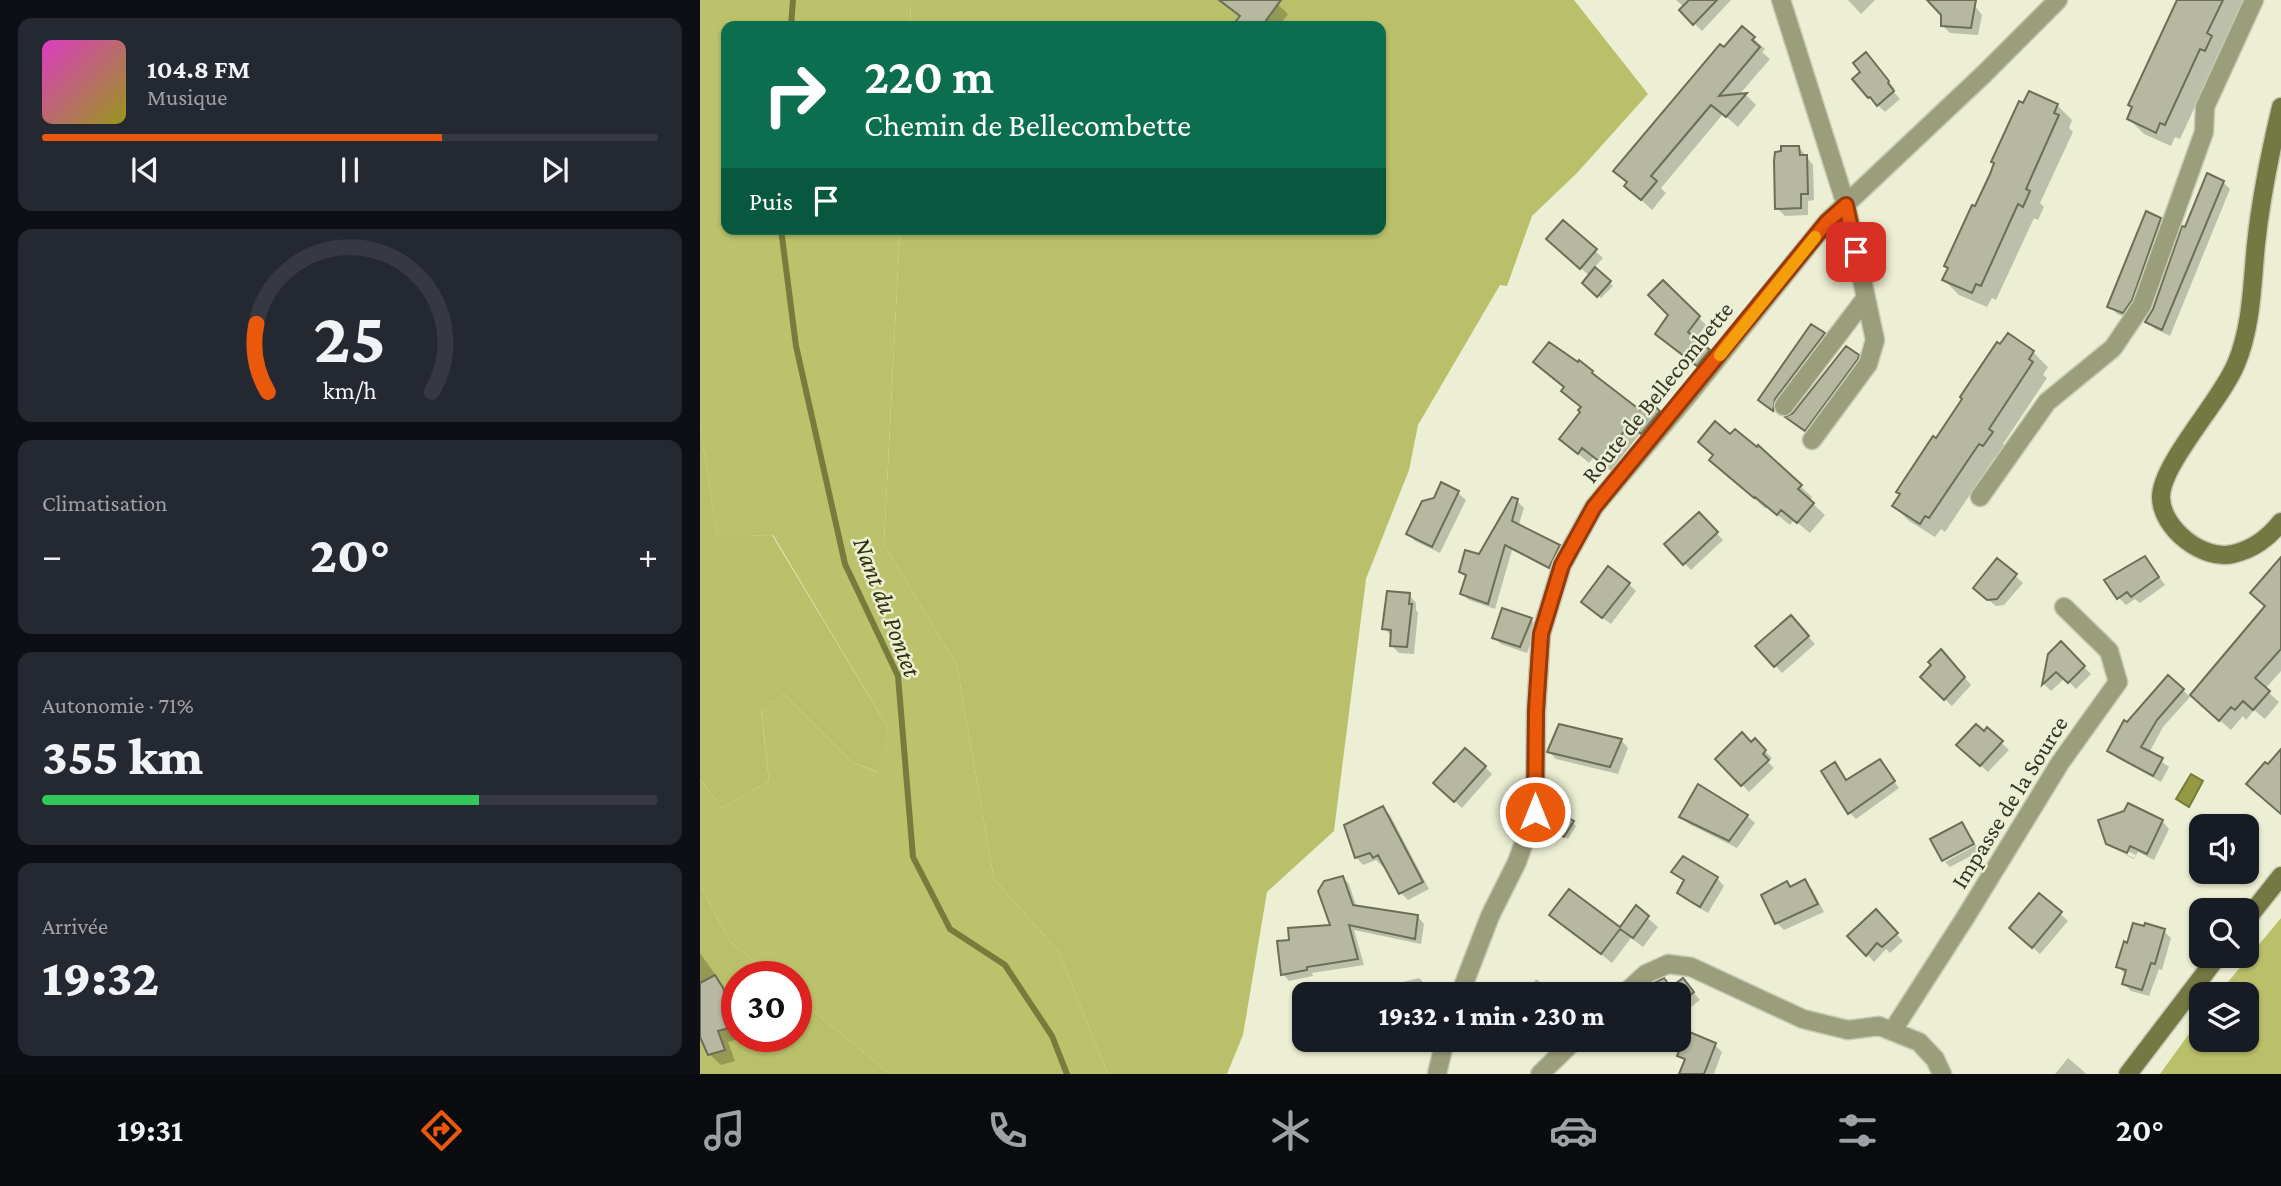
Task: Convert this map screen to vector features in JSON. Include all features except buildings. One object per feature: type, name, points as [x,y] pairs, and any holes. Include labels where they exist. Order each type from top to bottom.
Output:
[{"type":"street","points":[[1781,0],[1846,205],[1875,340],[1868,364],[1812,440]]},
{"type":"street","name":"Route de Bellecombette","points":[[1465,982],[1490,916],[1517,862],[1535,812],[1536,711],[1541,634],[1562,565],[1594,507],[1827,222],[2058,0]]},
{"type":"street","points":[[1980,497],[2047,401],[2113,348],[2142,305],[2204,132],[2205,107],[2253,0]]},
{"type":"street","points":[[2281,107],[2266,170],[2249,320],[2236,364],[2219,396],[2165,477],[2161,499],[2169,523],[2186,540],[2208,552],[2231,555],[2252,547],[2266,539],[2281,522]]},
{"type":"street","points":[[1784,406],[1866,299]]},
{"type":"street","name":"Impasse de la Source","points":[[1893,1030],[2060,763],[2118,682],[2109,651],[2064,607]]},
{"type":"street","points":[[2259,904],[2281,876]]},
{"type":"street","points":[[1637,982],[1646,974],[1668,964],[1691,967],[1803,1019],[1848,1030],[1879,1026],[1893,1030],[1919,1042],[1935,1059],[1942,1074]]},
{"type":"street","points":[[2128,1074],[2209,968]]},
{"type":"street","points":[[1437,1074],[1442,1052]]},
{"type":"street","points":[[1540,1074],[1563,1052]]},
{"type":"shaded area","points":[[700,0],[911,0],[910,21],[721,21],[721,235],[900,235],[884,544],[957,665],[994,879],[1059,952],[1108,1074],[890,1074],[812,1010],[812,961],[753,961],[730,942],[700,885],[700,779],[722,808],[769,781],[761,709],[784,694],[852,762],[877,772],[888,728],[773,535],[717,537],[700,426]]},
{"type":"shaded area","points":[[911,0],[1574,0],[1648,94],[1577,173],[1532,216],[1507,286],[1500,285],[1418,425],[1409,470],[1366,579],[1334,831],[1267,892],[1243,1035],[1227,1074],[1108,1074],[1059,952],[994,879],[957,665],[884,544],[900,235],[1386,235],[1386,21],[910,21]]},
{"type":"shaded area","points":[[700,426],[717,536],[772,535],[888,728],[878,772],[852,762],[784,694],[761,710],[769,781],[722,808],[700,779]]},
{"type":"shaded area","points":[[2191,774],[2203,781],[2189,807],[2176,799]]},
{"type":"shaded area","points":[[700,885],[730,942],[753,961],[721,961],[721,1052],[812,1052],[812,1010],[890,1074],[700,1074]]},
{"type":"shaded area","points":[[2281,918],[2281,1074],[2160,1074],[2189,1034],[2189,1052],[2259,1052],[2259,982],[2228,982],[2240,968],[2259,968],[2259,945]]},
{"type":"waterway","name":"Nant du Pontet","points":[[791,21],[793,0]]},
{"type":"waterway","name":"Nant du Pontet","points":[[782,235],[796,346],[845,564],[898,676],[913,857],[950,929],[1005,965],[1052,1036],[1067,1074]]},
{"type":"slow traffic","points":[[1720,355],[1815,237]]},
{"type":"route","points":[[1535,812],[1536,711],[1541,634],[1562,565],[1594,507],[1827,222],[1846,205],[1856,252]]}]
